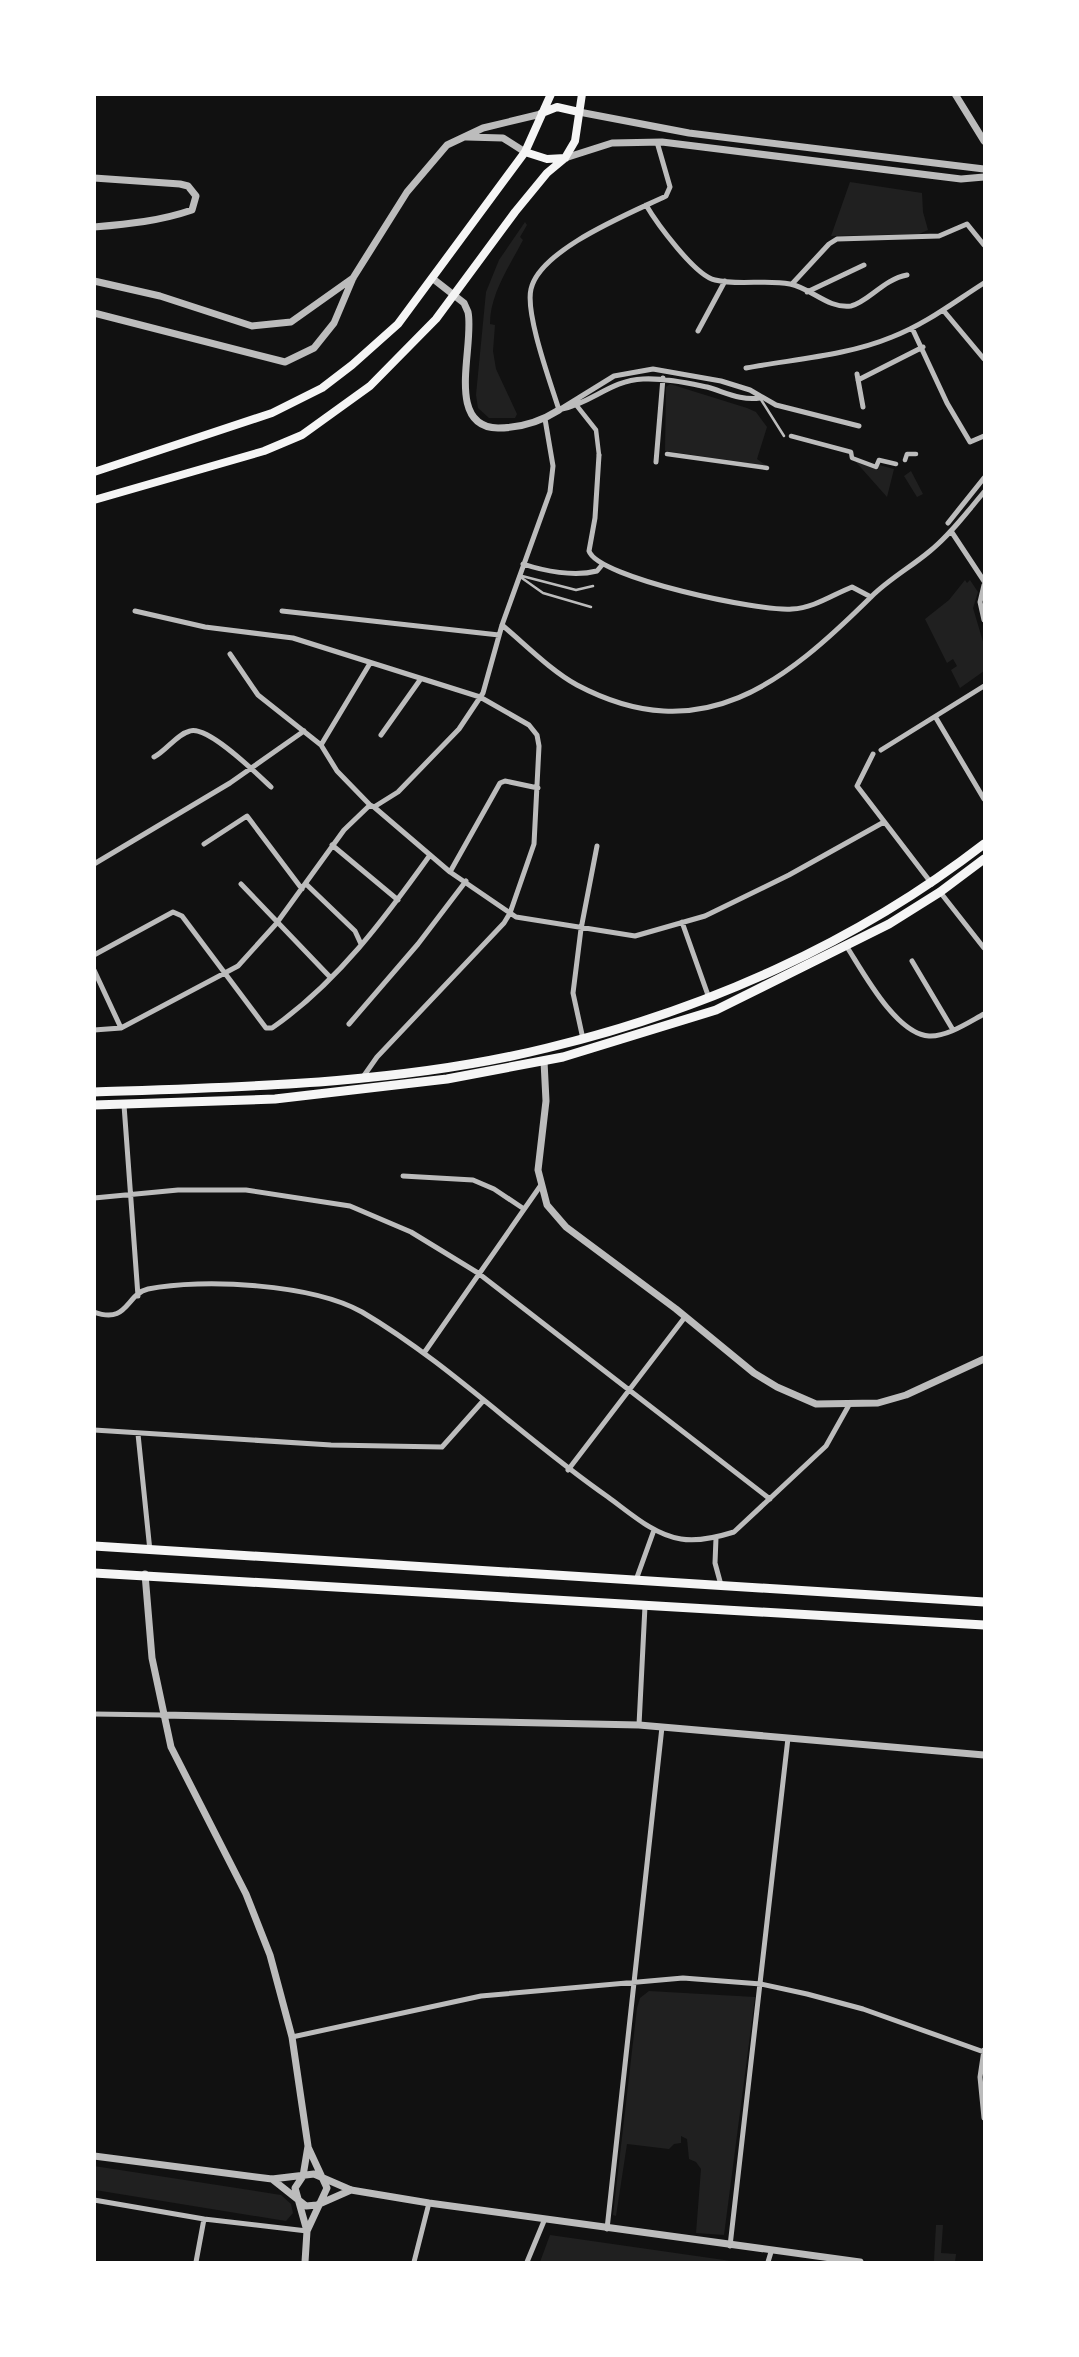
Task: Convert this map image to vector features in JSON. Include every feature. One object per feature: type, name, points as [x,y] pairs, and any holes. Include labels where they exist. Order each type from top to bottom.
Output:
[{"type":"main road","points":[[94,472],[272,413],[322,388],[398,324],[526,152],[551,94]]},
{"type":"main road","points":[[94,500],[264,451],[302,435],[370,386],[428,328],[515,212],[547,173],[565,158],[575,141],[582,94]]},
{"type":"main road","points":[[541,114],[557,107],[579,112]]},
{"type":"main road","points":[[526,152],[547,159],[565,158]]},
{"type":"main road","points":[[95,1092],[245,1088],[363,1076],[465,1063],[545,1049],[583,1039],[709,998],[813,952],[932,884],[985,844]]},
{"type":"main road","points":[[94,1105],[275,1099],[447,1079],[544,1061],[650,1032],[716,1010],[847,947],[940,892],[985,859]]},
{"type":"main road","points":[[94,1538],[120,1547]]},
{"type":"main road","points":[[94,1546],[985,1602]]},
{"type":"main road","points":[[94,1576],[145,1574],[985,1625]]},
{"type":"street","points":[[955,94],[985,141]]},
{"type":"street","points":[[579,112],[689,133],[985,169]]},
{"type":"street","points":[[94,313],[285,362],[314,348],[334,323],[353,278],[407,192],[447,145],[484,128],[541,114]]},
{"type":"street","points":[[463,137],[503,138],[526,152]]},
{"type":"street","points":[[565,158],[610,144],[657,142],[961,178],[985,177]]},
{"type":"street","points":[[559,410],[534,321],[530,290],[540,269],[576,243],[669,191],[657,142]]},
{"type":"street","points":[[94,178],[180,184],[188,186],[196,196],[192,210],[153,222],[94,227]]},
{"type":"street","points":[[646,205],[665,232],[701,272],[713,280],[792,284],[832,303],[850,306],[859,303],[886,282],[907,275]]},
{"type":"street","points":[[792,284],[829,243],[837,239],[939,236],[967,224],[985,245]]},
{"type":"street","points":[[806,292],[864,265]]},
{"type":"street","points":[[94,281],[160,296],[252,326],[291,322],[353,278]]},
{"type":"street","points":[[432,278],[464,303],[469,318],[466,405],[475,421],[502,428],[545,419],[597,384],[624,372],[664,371],[721,381],[750,390],[760,398],[859,426]]},
{"type":"street","points":[[698,331],[725,281]]},
{"type":"street","points":[[746,368],[856,349],[912,328],[985,283]]},
{"type":"street","points":[[943,310],[985,359]]},
{"type":"street","points":[[912,328],[947,403],[970,442],[985,436]]},
{"type":"street","points":[[863,407],[858,377],[923,347]]},
{"type":"street","points":[[656,462],[664,371]]},
{"type":"street","points":[[559,410],[577,406],[612,385],[633,380],[663,380],[708,388],[748,400],[760,398]]},
{"type":"street","points":[[577,406],[597,435],[595,518],[589,551],[602,565],[658,585],[775,610],[807,607],[852,587],[871,597]]},
{"type":"street","points":[[94,1030],[121,1028],[238,966],[276,923],[332,845],[372,806],[398,792],[459,729],[480,698],[502,625],[550,492],[553,466],[545,419]]},
{"type":"street","points":[[788,436],[851,452],[852,458],[876,467],[879,460],[896,464]]},
{"type":"street","points":[[667,454],[767,468]]},
{"type":"street","points":[[905,460],[908,454],[916,454]]},
{"type":"street","points":[[948,523],[985,478]]},
{"type":"street","points":[[502,625],[564,676],[619,702],[673,711],[725,703],[792,669],[871,597],[951,531],[985,492]]},
{"type":"street","points":[[951,531],[985,583],[980,602],[985,620]]},
{"type":"street","points":[[523,564],[547,570],[583,573],[597,571],[602,565]]},
{"type":"street","points":[[135,611],[205,627],[275,634],[480,698],[528,725],[537,735],[538,788],[534,844],[510,912],[504,923],[377,1057],[363,1076]]},
{"type":"street","points":[[282,611],[499,635]]},
{"type":"street","points":[[230,654],[258,695],[321,745],[337,771],[372,806],[450,872],[516,917],[581,929],[599,928],[642,936],[705,916],[884,822]]},
{"type":"street","points":[[321,745],[369,665]]},
{"type":"street","points":[[381,734],[420,680]]},
{"type":"street","points":[[881,750],[985,686]]},
{"type":"street","points":[[936,718],[985,799]]},
{"type":"street","points":[[154,757],[189,730],[198,730],[218,742],[271,787]]},
{"type":"street","points":[[94,864],[251,768],[304,732]]},
{"type":"street","points":[[873,754],[858,786],[932,884]]},
{"type":"street","points":[[450,872],[500,783],[505,781],[538,788]]},
{"type":"street","points":[[204,844],[247,816],[304,886],[355,931],[360,944]]},
{"type":"street","points":[[332,845],[398,900]]},
{"type":"street","points":[[583,1039],[573,993],[581,929],[597,846]]},
{"type":"street","points":[[94,955],[173,912],[182,916],[266,1028],[281,1022],[330,978],[398,900],[430,855]]},
{"type":"street","points":[[349,1024],[418,944],[466,881]]},
{"type":"street","points":[[241,884],[330,978]]},
{"type":"street","points":[[940,892],[985,948]]},
{"type":"street","points":[[682,922],[709,998]]},
{"type":"street","points":[[847,947],[881,1003],[917,1032],[930,1036],[953,1030],[985,1014]]},
{"type":"street","points":[[912,961],[953,1030]]},
{"type":"street","points":[[94,970],[121,1028]]},
{"type":"street","points":[[544,1061],[546,1101],[538,1170],[547,1205],[566,1227],[685,1317],[718,1346],[777,1387],[816,1404],[878,1403],[906,1395],[985,1359]]},
{"type":"street","points":[[124,1105],[138,1296]]},
{"type":"street","points":[[403,1176],[473,1180],[494,1189],[524,1209]]},
{"type":"street","points":[[424,1353],[541,1185]]},
{"type":"street","points":[[94,1198],[178,1190],[246,1190],[350,1206],[411,1232],[478,1273],[770,1499]]},
{"type":"street","points":[[94,1312],[104,1316],[122,1313],[143,1290],[182,1284],[262,1286],[324,1298],[360,1311],[424,1353],[568,1469],[654,1530],[682,1540],[716,1538],[734,1532],[826,1446],[849,1405]]},
{"type":"street","points":[[568,1469],[685,1317]]},
{"type":"street","points":[[94,1430],[331,1445],[442,1447],[483,1401]]},
{"type":"street","points":[[138,1434],[150,1551]]},
{"type":"street","points":[[636,1580],[654,1530]]},
{"type":"street","points":[[716,1538],[715,1563],[721,1585]]},
{"type":"street","points":[[145,1574],[152,1658],[171,1747],[246,1894],[270,1955],[292,2037],[308,2147],[319,2176],[327,2188],[307,2231]]},
{"type":"street","points":[[639,1725],[645,1606]]},
{"type":"street","points":[[94,1714],[639,1725],[985,1755]]},
{"type":"street","points":[[607,2229],[662,1727]]},
{"type":"street","points":[[730,2246],[788,1738]]},
{"type":"street","points":[[292,2037],[481,1996],[633,1980],[697,1979],[761,1984],[863,2009],[984,2051],[980,2077],[985,2118]]},
{"type":"street","points":[[305,2263],[307,2231],[295,2189],[303,2176],[308,2147]]},
{"type":"street","points":[[94,2156],[272,2179],[319,2176],[351,2190],[429,2203],[860,2263]]},
{"type":"street","points":[[272,2179],[312,2207],[351,2190]]},
{"type":"street","points":[[94,2200],[204,2219],[307,2231]]},
{"type":"street","points":[[414,2263],[429,2203]]},
{"type":"street","points":[[196,2263],[204,2219]]},
{"type":"street","points":[[527,2263],[544,2221]]},
{"type":"street","points":[[768,2263],[771,2252]]},
{"type":"lane","points":[[760,398],[788,436]]},
{"type":"lane","points":[[519,576],[576,590],[593,586]]},
{"type":"lane","points":[[519,576],[543,593],[591,607]]},
{"type":"shaded area","points":[[850,182],[922,193],[928,230],[919,234],[831,236]]},
{"type":"shaded area","points":[[525,222],[527,225],[520,237],[523,240],[493,302],[490,324],[495,325],[493,351],[496,369],[517,414],[515,418],[489,418],[478,408],[476,395],[486,292],[499,260]]},
{"type":"shaded area","points":[[670,384],[756,412],[767,427],[757,459],[767,466],[665,451],[666,387]]},
{"type":"shaded area","points":[[855,461],[878,470],[879,465],[894,469],[887,497]]},
{"type":"shaded area","points":[[911,471],[923,494],[917,497],[904,476]]},
{"type":"shaded area","points":[[965,580],[967,583],[970,580],[978,592],[973,608],[984,645],[984,671],[960,688],[951,670],[957,666],[953,659],[947,663],[925,619],[949,600]]},
{"type":"shaded area","points":[[649,1991],[755,1997],[724,2235],[696,2233],[701,2169],[696,2162],[689,2159],[687,2139],[681,2136],[681,2143],[674,2144],[669,2149],[627,2144],[616,2216],[613,2215],[637,2008],[640,1998]]},
{"type":"shaded area","points":[[94,2166],[281,2195],[291,2204],[293,2213],[286,2221],[95,2190]]},
{"type":"shaded area","points":[[936,2225],[943,2225],[941,2253],[956,2254],[955,2262],[934,2261]]},
{"type":"shaded area","points":[[550,2235],[738,2262],[540,2262]]}]
